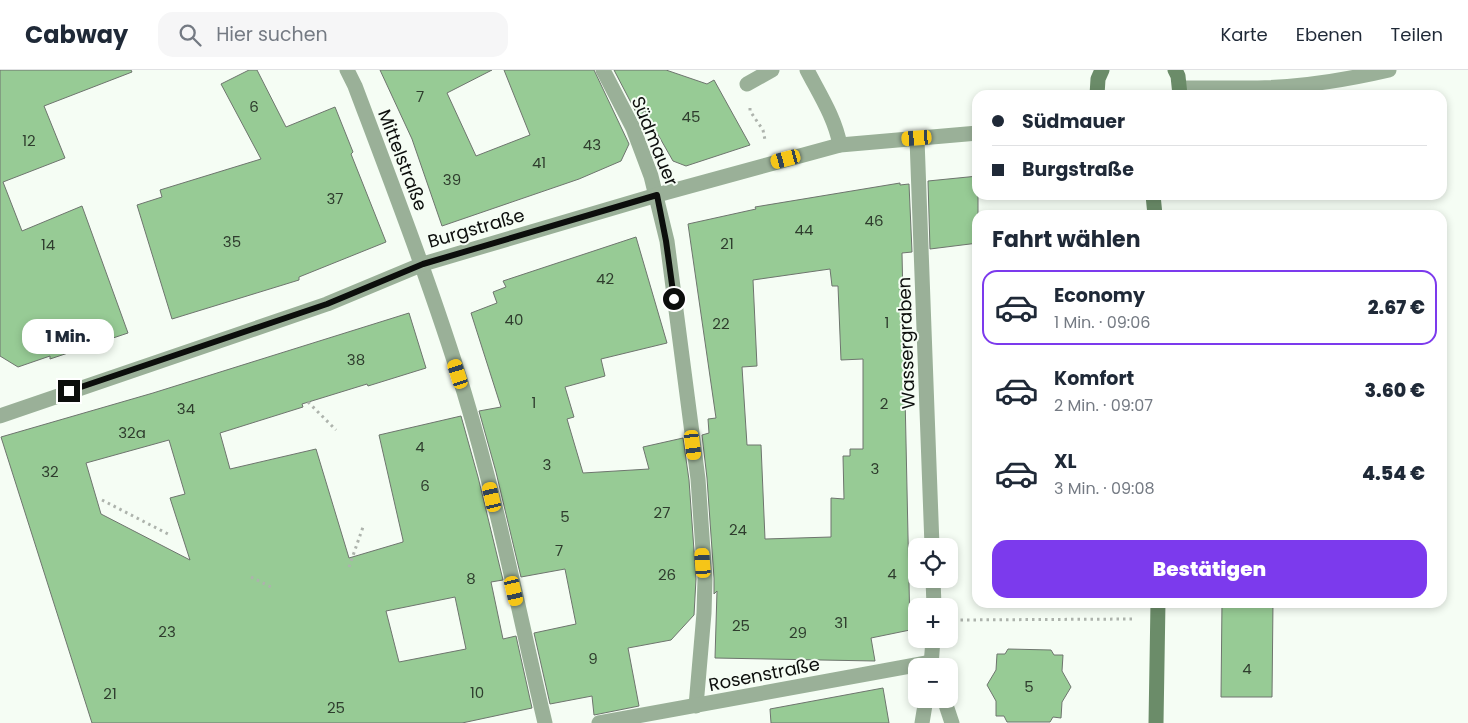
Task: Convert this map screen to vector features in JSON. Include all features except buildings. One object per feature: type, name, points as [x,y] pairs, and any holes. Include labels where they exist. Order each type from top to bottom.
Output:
[{"type":"main road","points":[[1097,90],[1098,79],[1102,70]]},
{"type":"main road","points":[[1175,70],[1180,90]]},
{"type":"main road","points":[[1156,723],[1158,608]]},
{"type":"street","name":"Mittelstraße","points":[[347,70],[355,86],[423,264],[464,393],[488,478],[545,723]]},
{"type":"street","name":"Südmauer","points":[[603,70],[633,128],[657,195],[666,241],[698,479],[705,579],[696,706]]},
{"type":"street","points":[[747,84],[772,70]]},
{"type":"street","points":[[806,70],[837,128],[840,145]]},
{"type":"street","points":[[1207,90],[1303,85],[1359,77],[1389,70]]},
{"type":"street","name":"Burgstraße","points":[[0,416],[327,304],[423,264],[657,195],[805,153],[840,145],[972,133]]},
{"type":"street","name":"Wassergraben","points":[[917,138],[932,538]]},
{"type":"street","name":"Rosenstraße","points":[[599,723],[908,669]]},
{"type":"street","points":[[922,723],[924,708]]},
{"type":"street","points":[[947,708],[952,723]]},
{"type":"path","points":[[762,130],[765,140]]},
{"type":"path","points":[[308,402],[336,430]]},
{"type":"path","points":[[102,500],[168,534]]},
{"type":"path","points":[[349,567],[363,527]]},
{"type":"path","points":[[251,577],[271,587]]},
{"type":"path","points":[[958,620],[1158,619]]},
{"type":"route","points":[[69,391],[327,304],[423,264],[657,195],[674,299]]}]
